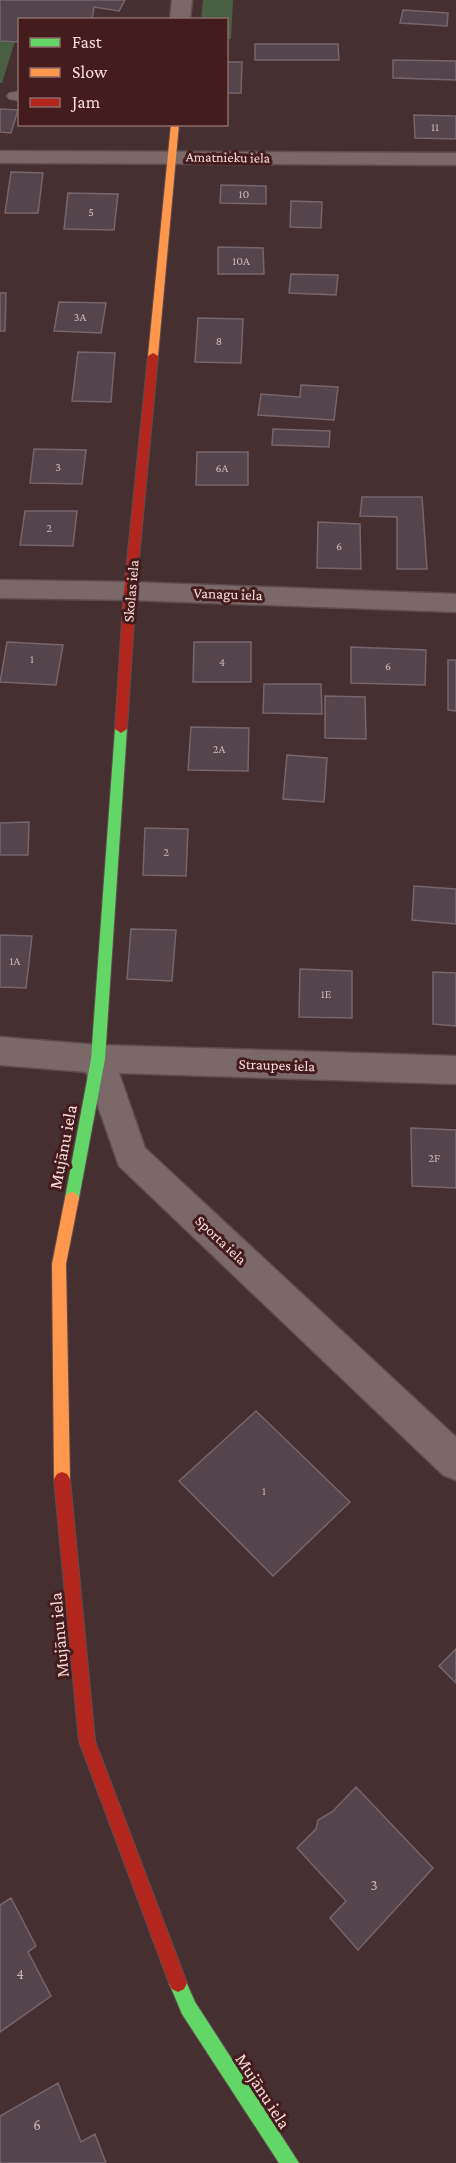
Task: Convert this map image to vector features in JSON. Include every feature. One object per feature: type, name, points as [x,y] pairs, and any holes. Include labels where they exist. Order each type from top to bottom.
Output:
[{"type":"street","points":[[180,18],[182,0]]},
{"type":"street","name":"Skolas iela","points":[[99,1059],[130,591],[175,126]]},
{"type":"street","name":"Amatnieku iela","points":[[0,157],[456,159]]},
{"type":"street","name":"Vanagu iela","points":[[0,589],[130,591],[456,603]]},
{"type":"street","points":[[0,1052],[99,1059]]},
{"type":"street","name":"Straupes iela","points":[[99,1059],[456,1070]]},
{"type":"street","name":"Sporta iela","points":[[99,1059],[131,1156],[456,1462]]},
{"type":"street","name":"Mujānu iela","points":[[99,1059],[59,1264],[60,1459],[87,1741],[188,2008],[290,2163]]},
{"type":"green space","points":[[203,0],[233,0],[231,39],[228,39],[228,18],[201,18]]},
{"type":"green space","points":[[0,41],[15,41],[2,83],[0,83]]},
{"type":"building","points":[[0,0],[125,0],[119,11],[94,7],[92,18],[18,18],[18,42],[0,41]]},
{"type":"building","points":[[403,10],[448,13],[447,26],[400,23]]},
{"type":"building","points":[[255,44],[338,44],[339,60],[255,60]]},
{"type":"building","points":[[393,60],[456,61],[456,80],[393,78]]},
{"type":"building","points":[[228,62],[242,62],[241,93],[228,93]]},
{"type":"building","points":[[0,109],[18,110],[11,133],[0,132]]},
{"type":"building","points":[[414,115],[456,116],[456,139],[415,138]]},
{"type":"building","points":[[11,172],[43,173],[38,213],[5,213]]},
{"type":"building","points":[[221,185],[266,186],[266,204],[220,203]]},
{"type":"building","points":[[68,193],[118,194],[114,230],[64,229]]},
{"type":"building","points":[[291,201],[322,202],[321,228],[290,227]]},
{"type":"building","points":[[218,247],[263,248],[264,274],[218,274]]},
{"type":"building","points":[[291,274],[338,275],[336,295],[289,293]]},
{"type":"building","points":[[0,293],[6,293],[5,331],[0,331]]},
{"type":"building","points":[[59,302],[106,303],[101,333],[54,331]]},
{"type":"building","points":[[198,318],[243,319],[241,363],[195,362]]},
{"type":"building","points":[[78,352],[115,353],[111,402],[72,401]]},
{"type":"building","points":[[301,385],[338,387],[334,420],[258,415],[261,394],[300,397]]},
{"type":"building","points":[[273,429],[330,431],[329,447],[272,445]]},
{"type":"building","points":[[34,449],[86,450],[82,484],[30,483]]},
{"type":"building","points":[[197,452],[248,452],[248,485],[196,485]]},
{"type":"building","points":[[362,497],[422,497],[427,569],[397,569],[397,517],[360,516]]},
{"type":"building","points":[[25,511],[77,511],[73,546],[20,545]]},
{"type":"building","points":[[318,522],[360,524],[361,569],[317,568]]},
{"type":"building","points":[[7,642],[63,645],[56,685],[0,682]]},
{"type":"building","points":[[194,642],[251,642],[251,682],[193,682]]},
{"type":"building","points":[[351,647],[426,650],[425,685],[351,683]]},
{"type":"building","points":[[448,660],[456,660],[456,711],[448,710]]},
{"type":"building","points":[[264,684],[321,684],[322,714],[263,713]]},
{"type":"building","points":[[325,696],[365,697],[366,739],[325,738]]},
{"type":"building","points":[[191,727],[249,728],[248,771],[188,770]]},
{"type":"building","points":[[287,755],[327,758],[324,802],[283,799]]},
{"type":"building","points":[[29,822],[28,855],[0,855],[0,823]]},
{"type":"building","points":[[145,828],[188,829],[186,876],[143,875]]},
{"type":"building","points":[[414,886],[456,889],[456,924],[412,920]]},
{"type":"building","points":[[131,929],[176,930],[172,981],[127,979]]},
{"type":"building","points":[[0,935],[32,936],[26,988],[0,987]]},
{"type":"building","points":[[300,969],[352,971],[352,1018],[299,1017]]},
{"type":"building","points":[[433,972],[456,973],[456,1026],[433,1024]]},
{"type":"building","points":[[411,1128],[456,1130],[456,1188],[412,1186]]},
{"type":"building","points":[[256,1411],[350,1502],[273,1576],[179,1481]]},
{"type":"building","points":[[456,1649],[456,1683],[439,1666]]},
{"type":"building","points":[[356,1787],[433,1868],[358,1950],[330,1918],[346,1901],[297,1848],[316,1829],[318,1820],[332,1812]]},
{"type":"building","points":[[11,1898],[36,1946],[28,1952],[51,1996],[0,2032],[0,1905]]},
{"type":"building","points":[[58,2083],[81,2142],[95,2134],[106,2163],[0,2163],[0,2116]]},
{"type":"traffic: fast","points":[[72,1198],[98,1059],[121,729]]},
{"type":"traffic: fast","points":[[178,1983],[188,2008],[290,2163]]},
{"type":"traffic: slow","points":[[153,356],[175,126]]},
{"type":"traffic: slow","points":[[62,1479],[59,1264],[72,1198]]},
{"type":"traffic: jam","points":[[121,729],[130,591],[153,356]]},
{"type":"traffic: jam","points":[[62,1479],[87,1741],[178,1983]]}]
